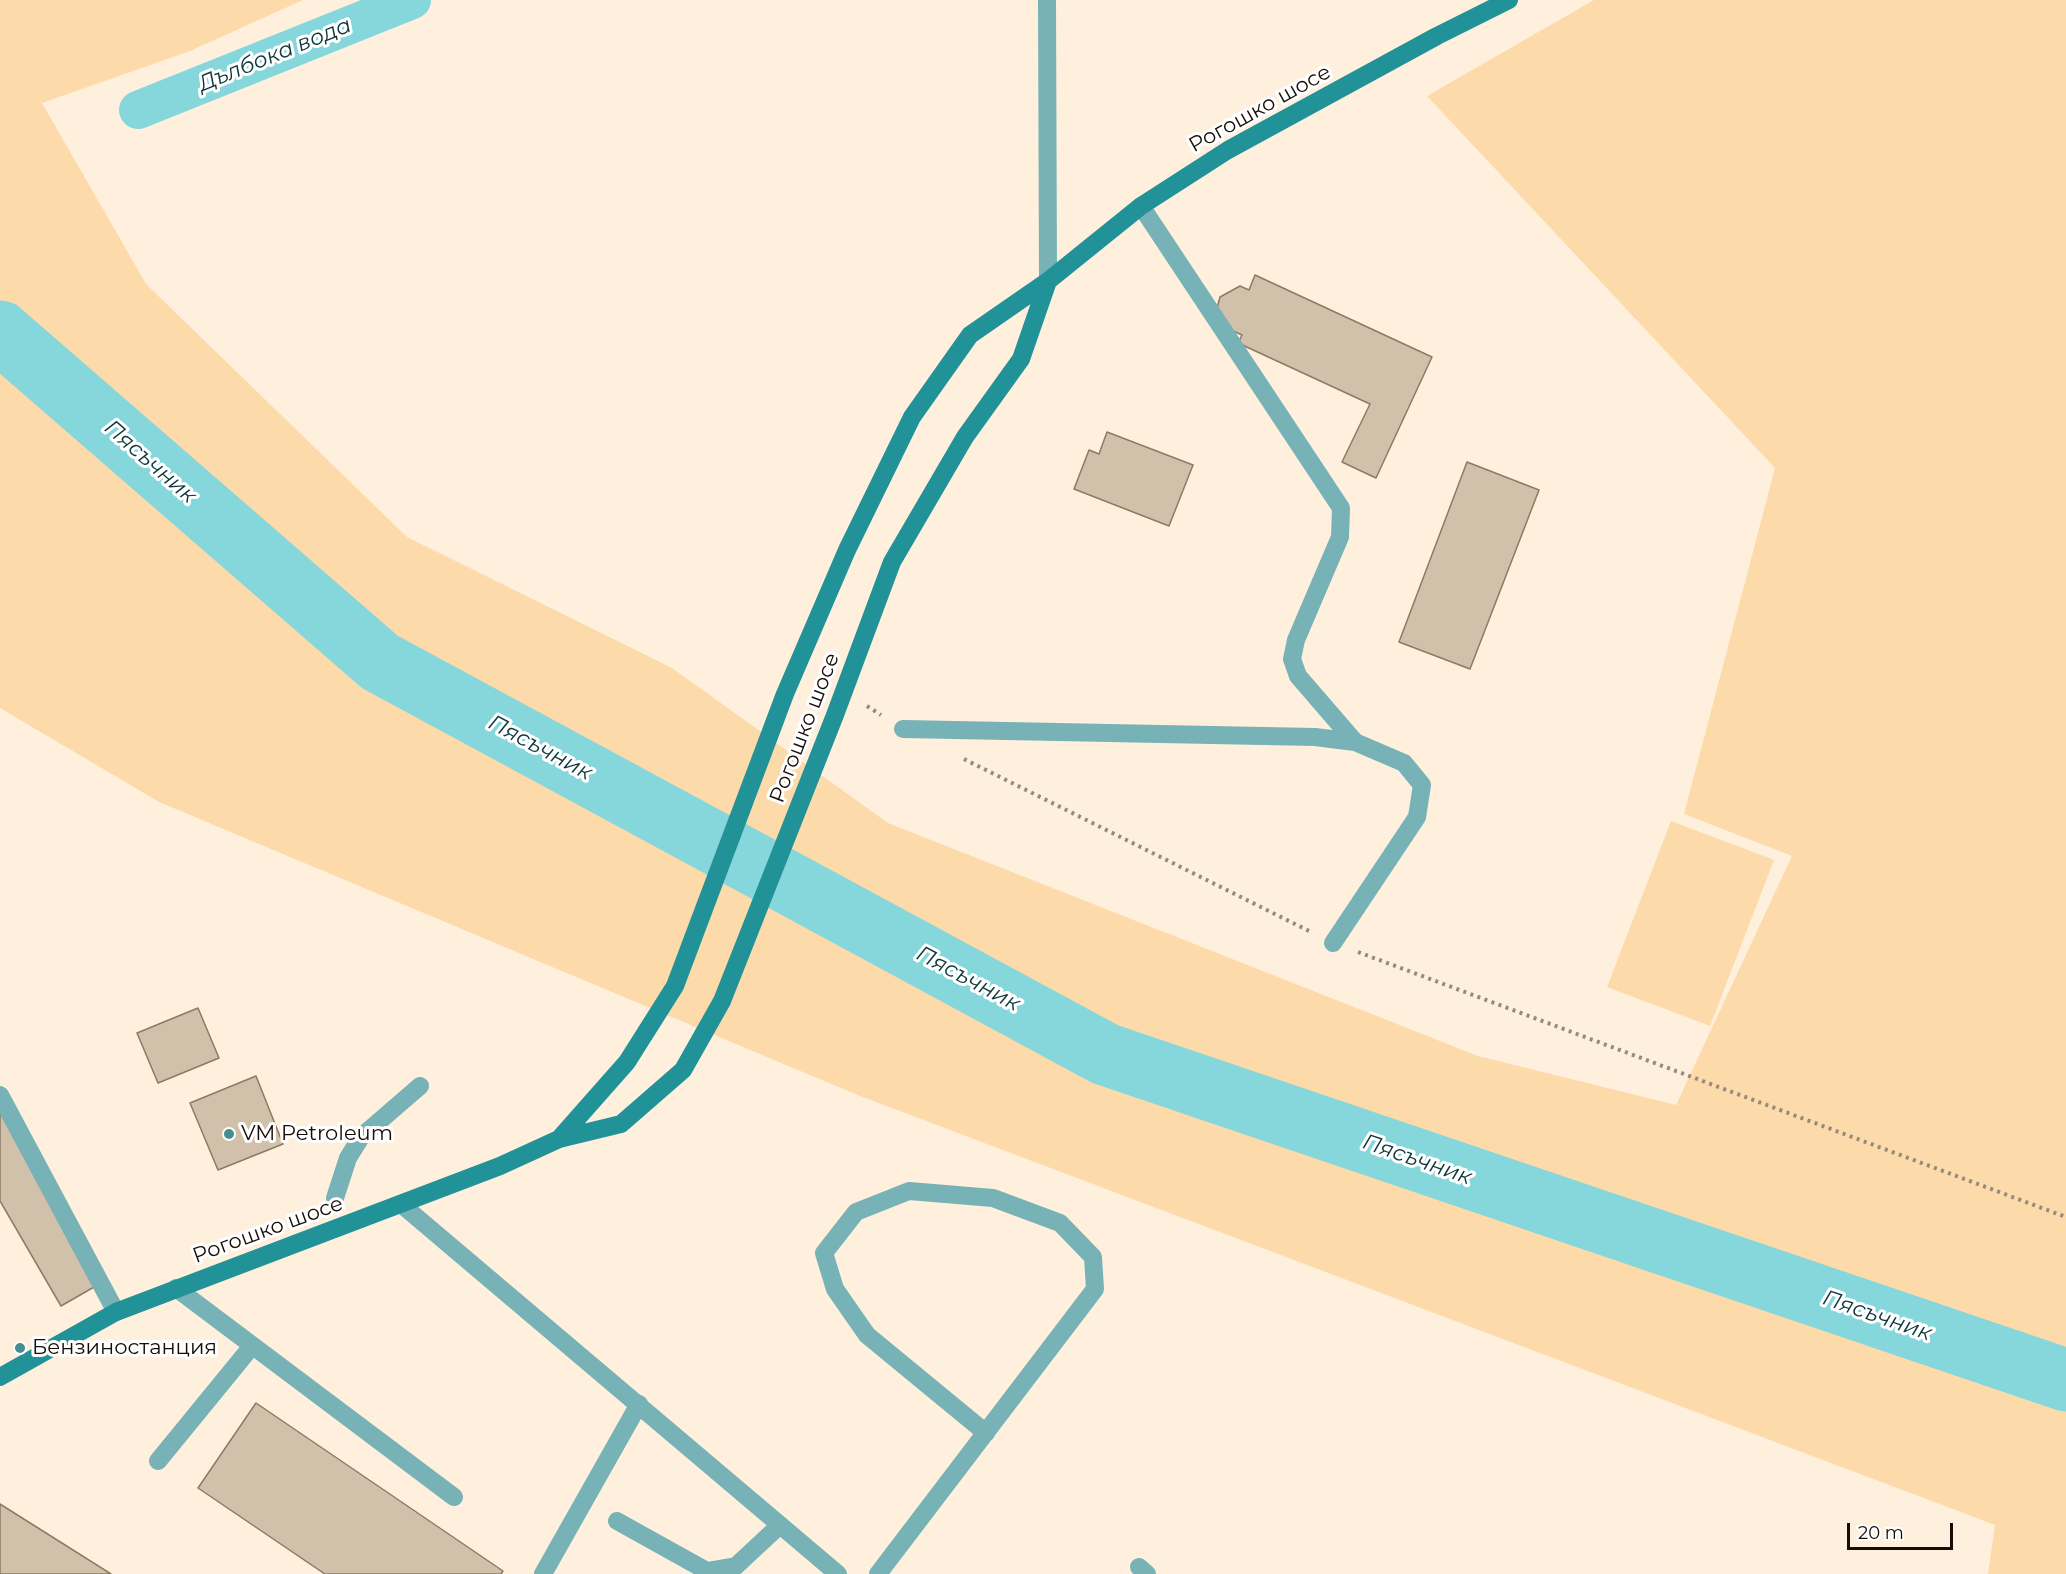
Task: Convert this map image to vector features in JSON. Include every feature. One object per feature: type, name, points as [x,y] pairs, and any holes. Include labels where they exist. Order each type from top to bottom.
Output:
[{"type":"main road","name":"Рогошко шосе","points":[[559,1139],[627,1062],[675,986],[785,694],[847,550],[912,417],[970,335],[1048,280],[1141,206],[1228,150],[1437,36],[1509,0]]},
{"type":"main road","name":"Рогошко шосе","points":[[0,1377],[116,1312],[500,1166],[559,1139],[621,1124],[683,1070],[722,1001],[835,715],[892,562],[965,437],[1021,359],[1048,280]]},
{"type":"street","points":[[1047,0],[1048,280]]},
{"type":"street","points":[[1141,206],[1341,508],[1340,537],[1296,640],[1292,659],[1298,676],[1355,742]]},
{"type":"street","points":[[903,729],[1315,737],[1355,742],[1404,763],[1422,785],[1417,817],[1333,943]]},
{"type":"street","points":[[336,1198],[348,1158],[361,1137],[420,1086]]},
{"type":"street","points":[[0,1095],[116,1312]]},
{"type":"street","points":[[878,1574],[986,1433],[1095,1289],[1093,1257],[1060,1223],[993,1198],[909,1191],[856,1212],[824,1253],[835,1289],[867,1335],[986,1433]]},
{"type":"street","points":[[400,1204],[838,1574]]},
{"type":"street","points":[[176,1288],[454,1497]]},
{"type":"street","points":[[158,1461],[252,1346]]},
{"type":"street","points":[[543,1574],[639,1404]]},
{"type":"street","points":[[617,1521],[707,1571],[736,1566],[780,1525]]},
{"type":"path","points":[[843,692],[903,729]]},
{"type":"path","points":[[957,756],[1333,943],[2066,1217]]},
{"type":"shaded area","points":[[0,0],[303,0],[190,51],[42,103],[146,284],[407,537],[672,668],[888,823],[1478,1056],[1676,1105],[1792,856],[1684,814],[1775,468],[1427,96],[1594,0],[2066,0],[2066,1574],[1988,1574],[1995,1525],[860,1096],[159,802],[0,708]]},
{"type":"shaded area","points":[[1671,821],[1774,860],[1710,1026],[1607,987]]},
{"type":"building","points":[[1255,275],[1432,357],[1376,478],[1342,462],[1370,404],[1238,343],[1242,335],[1231,330],[1217,308],[1220,297],[1240,286],[1249,290]]},
{"type":"building","points":[[1107,432],[1193,465],[1169,526],[1074,489],[1089,450],[1099,454]]},
{"type":"building","points":[[1467,462],[1539,490],[1470,669],[1399,642]]},
{"type":"building","points":[[198,1008],[219,1058],[158,1083],[137,1033]]},
{"type":"building","points":[[256,1076],[283,1144],[218,1170],[190,1103]]},
{"type":"building","points":[[0,1112],[94,1287],[61,1306],[0,1201]]},
{"type":"building","points":[[256,1403],[503,1571],[501,1574],[325,1574],[198,1488]]},
{"type":"building","points":[[0,1504],[111,1574],[0,1574]]},
{"type":"waterway","name":"Дълбока вода","points":[[138,110],[412,0]]},
{"type":"waterway","name":"Пясъчник","points":[[0,332],[380,662],[1105,1054],[2066,1380]]},
{"type":"place","name":"VM Petroleum","points":[[229,1134]]},
{"type":"place","name":"Бензиностанция","points":[[20,1348]]}]
